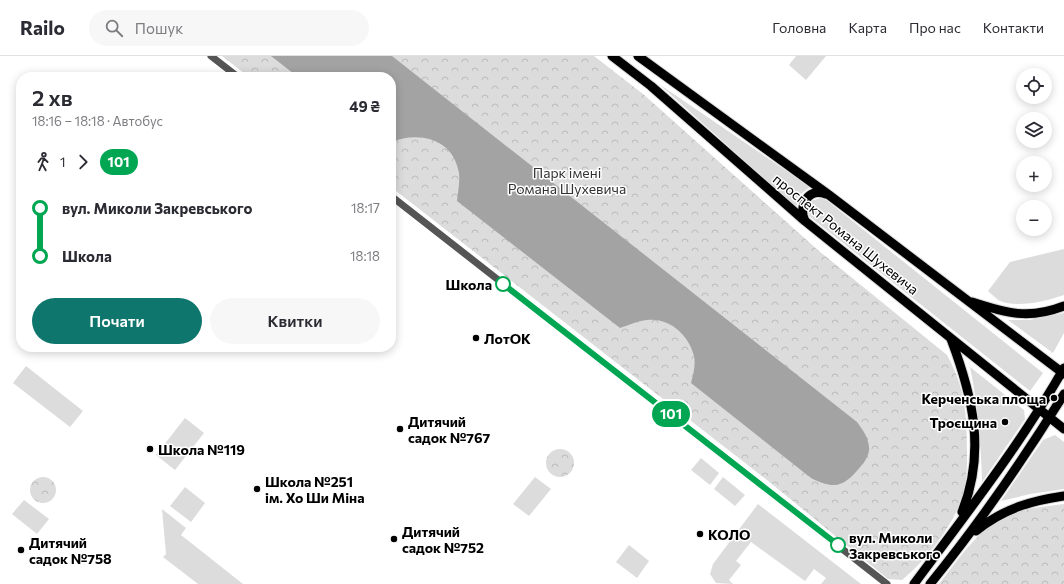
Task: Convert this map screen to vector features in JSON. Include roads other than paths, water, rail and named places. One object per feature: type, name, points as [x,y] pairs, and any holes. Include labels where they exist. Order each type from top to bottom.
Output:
[{"type":"main road","name":"проспект Романа Шухевича","points":[[612,56],[651,86],[805,221],[1064,430]]},
{"type":"main road","name":"проспект Романа Шухевича","points":[[638,56],[830,195],[963,298],[1063,371]]},
{"type":"main road","points":[[805,221],[802,210],[805,199],[814,192],[820,191],[830,195]]},
{"type":"main road","points":[[963,298],[1002,312],[1020,314],[1036,313],[1064,306]]},
{"type":"main road","points":[[950,337],[963,371],[969,393],[975,440],[972,485],[957,526]]},
{"type":"main road","points":[[914,584],[1039,410],[1063,371]]},
{"type":"main road","points":[[930,584],[967,538],[1064,394]]},
{"type":"main road","points":[[967,538],[987,522],[1016,506],[1064,496]]},
{"type":"street","points":[[212,56],[232,72]]},
{"type":"street","points":[[396,200],[887,584]]},
{"type":"place","name":"Школа","points":[[503,284]]},
{"type":"place","name":"ЛотОК","points":[[476,338]]},
{"type":"place","name":"Керченська площа","points":[[1054,398]]},
{"type":"place","name":"Троєщина","points":[[1005,422]]},
{"type":"place","name":"Дитячий садок №767","points":[[400,429]]},
{"type":"place","name":"Школа №119","points":[[150,449]]},
{"type":"place","name":"Школа №251 ім. Хо Ши Міна","points":[[257,489]]},
{"type":"place","name":"КОЛО","points":[[700,534]]},
{"type":"place","name":"Дитячий садок №752","points":[[394,539]]},
{"type":"place","name":"вул. Миколи Закревського","points":[[838,545]]},
{"type":"place","name":"Дитячий садок №758","points":[[21,550]]},
{"type":"park label","name":"Парк імені Романа Шухевича","points":[[567,180]]}]
